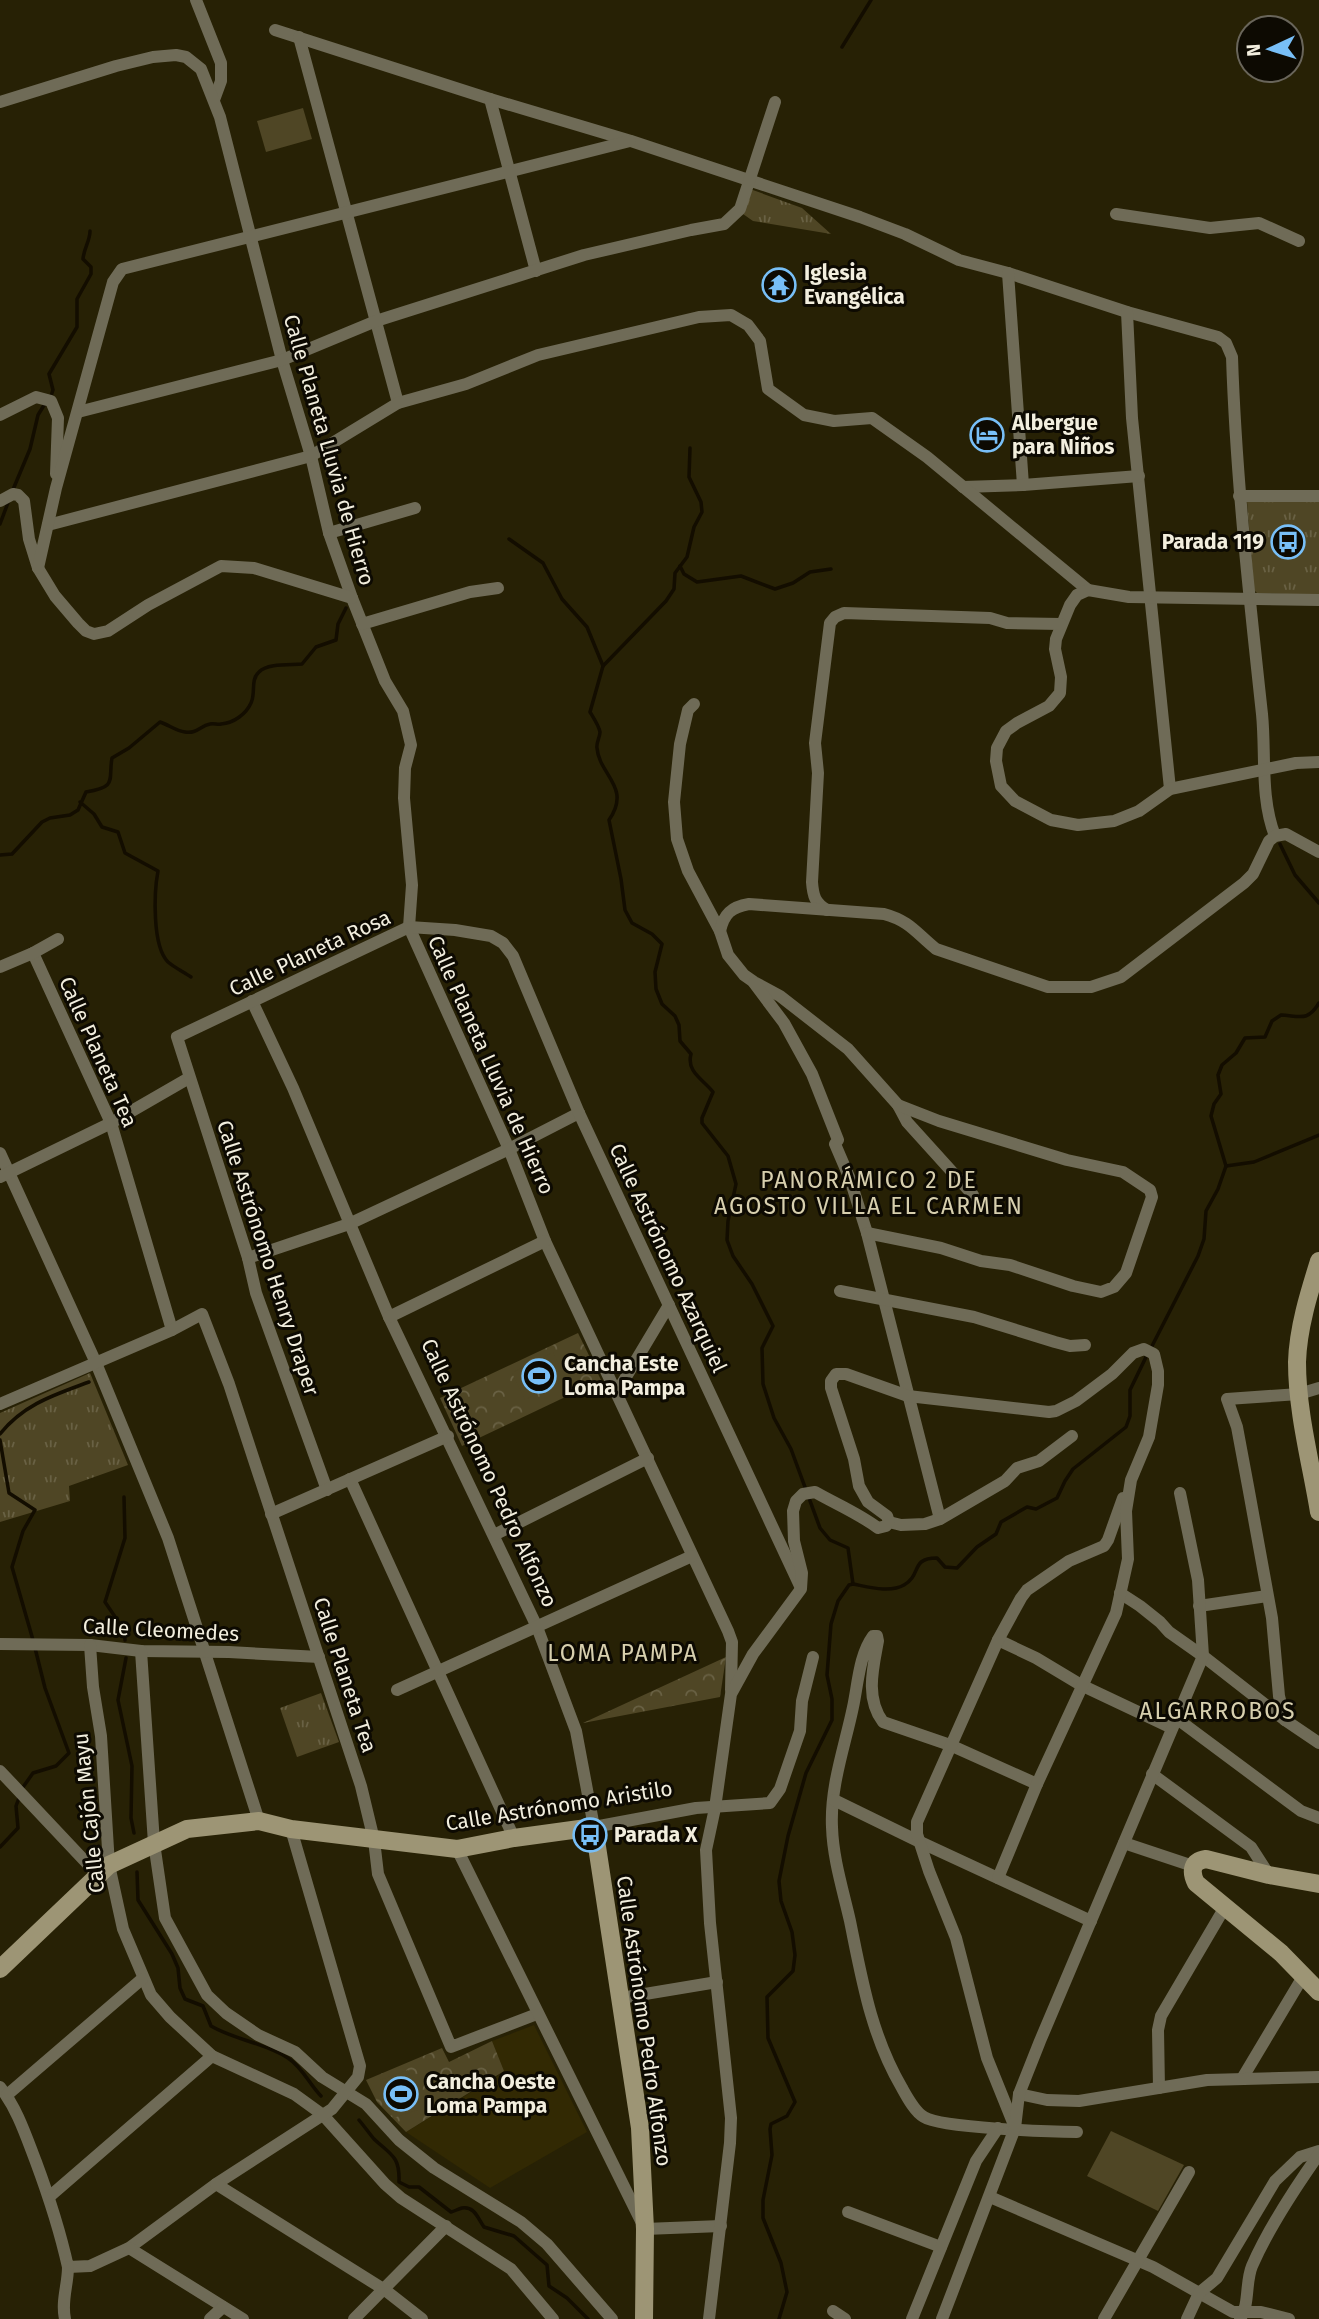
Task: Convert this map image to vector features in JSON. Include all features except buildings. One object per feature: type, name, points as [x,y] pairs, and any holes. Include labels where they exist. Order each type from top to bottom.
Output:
[{"type":"street","points":[[196,0],[221,63],[221,81],[214,100]]},
{"type":"street","points":[[275,30],[631,141],[874,222],[959,260],[1218,337],[1229,349],[1239,496],[1265,743],[1266,804],[1275,835]]},
{"type":"street","points":[[299,37],[397,403]]},
{"type":"street","name":"Calle Planeta Lluvia de Hierro","points":[[0,102],[116,66],[176,55],[195,62],[201,69],[214,100],[282,360],[311,456],[329,533],[385,681],[403,711],[411,745],[405,768],[404,798],[412,885],[409,927],[509,1149],[545,1241],[732,1642],[731,1693]]},
{"type":"street","points":[[490,99],[536,271]]},
{"type":"street","points":[[78,412],[282,360],[376,321],[584,255],[724,224],[740,209],[775,102]]},
{"type":"street","points":[[38,568],[56,488],[117,274],[129,266],[631,141]]},
{"type":"street","points":[[1116,215],[1210,228],[1259,223],[1299,241]]},
{"type":"street","points":[[1008,273],[1023,485]]},
{"type":"street","points":[[1127,312],[1132,418],[1170,789]]},
{"type":"street","points":[[48,525],[311,456],[397,403],[466,384],[538,355],[699,317],[731,315],[748,325],[760,341],[768,389],[804,415],[834,421],[872,418],[927,457],[1088,590],[1129,597],[1319,600]]},
{"type":"street","points":[[0,415],[36,397],[51,401],[58,418],[56,488]]},
{"type":"street","points":[[963,487],[1139,475]]},
{"type":"street","points":[[0,501],[13,494],[18,495],[24,502],[29,539],[38,568],[55,596],[78,623],[93,634],[108,631],[148,605],[221,566],[254,568],[352,598]]},
{"type":"street","points":[[1239,496],[1319,496]]},
{"type":"street","points":[[329,533],[415,508]]},
{"type":"street","points":[[362,624],[470,592],[498,588]]},
{"type":"street","points":[[1088,590],[1077,596],[1061,624],[1055,649],[1061,677],[1060,693],[1049,706],[1017,723],[1001,740],[996,761],[1001,786],[1015,801],[1051,820],[1078,825],[1096,824],[1127,816],[1150,805],[1170,789],[1296,763],[1319,762]]},
{"type":"street","points":[[827,910],[817,904],[812,882],[818,773],[815,743],[830,623],[844,613],[990,618],[1007,623],[1061,624]]},
{"type":"street","points":[[694,704],[688,710],[680,744],[674,820],[683,859],[720,931],[727,955],[744,975],[780,996],[835,1038],[898,1105],[907,1122],[973,1195]]},
{"type":"street","points":[[720,931],[728,912],[736,906],[749,904],[884,914],[899,918],[915,927],[936,949],[1048,987],[1091,987],[1121,977],[1244,883],[1253,874],[1269,841],[1275,835],[1286,834],[1319,852]]},
{"type":"street","name":"Calle Planeta Rosa","points":[[177,1037],[409,927],[476,932],[503,943]]},
{"type":"street","points":[[0,967],[58,939]]},
{"type":"street","name":"Calle Astrónomo Azarquiel","points":[[503,943],[513,956],[579,1113],[801,1589]]},
{"type":"street","name":"Calle Planeta Tea","points":[[33,953],[111,1123],[172,1330],[202,1314],[229,1384],[361,1786],[374,1840],[378,1874],[451,2047],[537,2014]]},
{"type":"street","points":[[754,982],[783,1023],[812,1074],[838,1140],[835,1144],[850,1179],[885,1299],[940,1519]]},
{"type":"street","name":"Calle Astrónomo Pedro Alfonzo","points":[[253,1002],[293,1088],[389,1317],[537,1627],[576,1731],[594,1827],[640,2128],[645,2230],[644,2319]]},
{"type":"street","name":"Calle Astrónomo Henry Draper","points":[[177,1037],[248,1258],[256,1293],[327,1490]]},
{"type":"street","points":[[5,1175],[111,1123],[189,1078]]},
{"type":"street","points":[[867,1233],[941,1248],[981,1261],[1010,1265],[1073,1286],[1101,1292],[1114,1287],[1126,1273],[1152,1198],[1150,1190],[1123,1172],[1054,1156],[939,1121],[898,1105]]},
{"type":"street","points":[[248,1258],[349,1224],[579,1113]]},
{"type":"street","points":[[0,1153],[5,1175],[96,1363],[169,1538],[259,1821]]},
{"type":"street","points":[[389,1317],[545,1241]]},
{"type":"street","points":[[1319,1261],[1314,1290],[1299,1341],[1299,1394],[1319,1512]]},
{"type":"street","points":[[840,1291],[974,1317],[1070,1346],[1085,1345]]},
{"type":"street","points":[[617,1392],[668,1305]]},
{"type":"street","points":[[2,1399],[172,1330]]},
{"type":"street","points":[[889,1522],[887,1516],[868,1502],[859,1486],[854,1458],[831,1388],[831,1381],[836,1374],[846,1374],[908,1396],[1040,1412],[1056,1411],[1099,1385],[1133,1353],[1144,1349],[1154,1354],[1157,1360],[1158,1385],[1149,1437],[1108,1540],[1104,1546],[1069,1561],[1027,1590],[998,1640],[917,1822],[929,1871],[956,1938],[987,2058],[1015,2128]]},
{"type":"street","points":[[1285,1720],[1279,1696],[1272,1618],[1237,1427],[1227,1399],[1299,1394],[1319,1388]]},
{"type":"street","points":[[271,1514],[448,1436]]},
{"type":"street","points":[[889,1522],[913,1525],[940,1519],[1005,1481],[1017,1468],[1039,1461],[1072,1436]]},
{"type":"street","points":[[494,1535],[648,1458]]},
{"type":"street","points":[[350,1479],[514,1838]]},
{"type":"street","points":[[998,1878],[1081,1685],[1116,1613],[1128,1559],[1126,1511],[1131,1480]]},
{"type":"street","points":[[709,2319],[731,2118],[706,1889],[705,1850],[715,1808],[731,1693],[753,1654],[801,1589],[802,1573],[793,1525],[796,1501],[803,1494],[815,1492],[834,1504],[856,1512],[878,1528],[889,1522]]},
{"type":"street","points":[[942,2319],[1015,2128],[1019,2094],[1203,1656],[1198,1580],[1180,1493]]},
{"type":"street","points":[[397,1690],[692,1556]]},
{"type":"street","points":[[1121,1594],[1319,1743]]},
{"type":"street","points":[[1199,1606],[1267,1596]]},
{"type":"street","points":[[1037,1784],[950,1745],[883,1722],[876,1713],[871,1678],[878,1641],[877,1636],[873,1636],[866,1648],[842,1748],[832,1825],[834,1849],[862,1988],[889,2066],[909,2100],[924,2117],[941,2122],[998,2128],[1077,2132]]},
{"type":"street","points":[[998,1640],[1036,1658],[1081,1685],[1174,1723],[1301,1811],[1319,1818]]},
{"type":"street","name":"Calle Cleomedes","points":[[0,1644],[90,1645],[141,1651],[319,1657]]},
{"type":"street","name":"Calle Cajón Mayu","points":[[90,1645],[93,1687],[102,1736],[104,1870],[123,1929],[151,1995],[170,2017],[212,2056],[294,2094],[323,2115],[385,2184],[401,2198],[511,2269],[554,2319]]},
{"type":"street","points":[[141,1651],[154,1843],[165,1918],[207,1995],[226,2013],[258,2035],[295,2052],[322,2077],[366,2104],[399,2140],[434,2168],[521,2222],[538,2237],[612,2319]]},
{"type":"street","name":"Calle Astrónomo Aristilo","points":[[0,1969],[104,1870],[187,1829],[259,1821],[291,1829],[457,1849],[696,1808],[770,1802],[779,1789],[800,1731],[802,1701],[813,1657]]},
{"type":"street","points":[[0,1771],[104,1870]]},
{"type":"street","points":[[1153,1774],[1251,1847],[1269,1875]]},
{"type":"street","points":[[834,1800],[1091,1920]]},
{"type":"street","points":[[68,2267],[90,2266],[129,2248],[216,2184],[332,2109],[358,2077],[360,2066],[291,1829]]},
{"type":"street","points":[[1124,1843],[1193,1866]]},
{"type":"street","points":[[457,1849],[645,2230],[721,2226]]},
{"type":"street","points":[[929,1871],[928,1861],[931,1856],[937,1853],[946,1854]]},
{"type":"street","points":[[1319,1884],[1206,1859],[1199,1860],[1193,1866],[1192,1875],[1196,1883],[1281,1953],[1319,1992]]},
{"type":"street","points":[[1159,2088],[1158,2030],[1161,2016],[1225,1907]]},
{"type":"street","points":[[1243,2077],[1304,1975]]},
{"type":"street","points":[[65,2319],[63,2309],[68,2267],[57,2220],[18,2117],[3,2091],[142,1979]]},
{"type":"street","points":[[621,1997],[717,1982]]},
{"type":"street","points":[[48,2197],[212,2056]]},
{"type":"street","points":[[1019,2094],[1047,2100],[1079,2101],[1207,2080],[1319,2077]]},
{"type":"street","points":[[912,2319],[976,2161],[998,2128]]},
{"type":"street","points":[[1187,2319],[1199,2293],[1217,2278],[1275,2181],[1300,2157],[1319,2152]]},
{"type":"street","points":[[1242,2316],[1252,2267],[1274,2225],[1319,2152]]},
{"type":"street","points":[[1104,2319],[1189,2172]]},
{"type":"street","points":[[216,2184],[384,2290],[422,2319]]},
{"type":"street","points":[[990,2197],[1138,2260],[1242,2316],[1261,2312],[1289,2319]]},
{"type":"street","points":[[848,2212],[942,2247]]},
{"type":"street","points":[[354,2319],[446,2226]]},
{"type":"street","points":[[129,2248],[243,2319]]},
{"type":"street","points":[[210,2319],[223,2307]]},
{"type":"street","points":[[833,2311],[845,2319]]},
{"type":"shaded area","points":[[534,2025],[587,2132],[490,2188],[406,2132],[504,2072],[492,2041]]},
{"type":"green space","points":[[303,108],[312,139],[266,152],[257,121]]},
{"type":"green space","points":[[750,189],[802,208],[831,234],[753,221],[743,214]]},
{"type":"green space","points":[[1319,500],[1319,595],[1257,593],[1254,590],[1247,501]]},
{"type":"green space","points":[[578,1333],[601,1380],[462,1446],[440,1398]]},
{"type":"green space","name":"Cancha Este Loma Pampa","points":[[553,1352],[566,1379],[525,1400],[512,1373]]},
{"type":"green space","points":[[90,1373],[128,1465],[69,1486],[70,1501],[0,1522],[0,1413]]},
{"type":"green space","points":[[726,1657],[720,1697],[583,1723]]},
{"type":"green space","points":[[321,1693],[339,1742],[297,1757],[280,1708]]},
{"type":"green space","points":[[492,2041],[504,2071],[406,2132],[377,2102],[366,2080],[442,2048],[449,2062]]},
{"type":"green space","name":"Cancha Oeste Loma Pampa","points":[[408,2070],[421,2109],[393,2118],[380,2080]]},
{"type":"green space","points":[[1111,2131],[1184,2165],[1158,2211],[1087,2176]]},
{"type":"waterway","points":[[842,47],[871,0]]},
{"type":"waterway","points":[[51,396],[53,390],[49,374],[77,327],[77,299],[91,274],[91,267],[83,259],[90,231]]},
{"type":"waterway","points":[[12,492],[30,449],[38,415],[46,402]]},
{"type":"waterway","points":[[690,448],[689,477],[701,502],[702,512],[694,527],[687,557],[675,573],[674,589],[666,601],[603,666],[590,712],[600,732],[597,746],[599,757],[616,790],[615,809],[609,820],[625,910],[632,923],[652,934],[662,944],[655,972],[656,989],[662,1004],[675,1016],[679,1025],[680,1041],[691,1054],[693,1071],[713,1092],[702,1123],[728,1156],[736,1184],[727,1240],[733,1256],[752,1284],[773,1326],[762,1348],[763,1384],[774,1418],[791,1449],[820,1528],[830,1540],[848,1548],[853,1584],[849,1585],[838,1601],[831,1624],[827,1675],[832,1699],[832,1720],[806,1773],[788,1836],[779,1881],[781,1901],[792,1932],[795,1955],[793,1971],[767,1997],[768,2038],[795,2102],[787,2116],[771,2124],[772,2155],[763,2200],[763,2218],[781,2263],[787,2292],[779,2319]]},
{"type":"waterway","points":[[0,524],[9,500]]},
{"type":"waterway","points":[[509,539],[543,563],[562,599],[587,627],[603,666]]},
{"type":"waterway","points":[[680,566],[684,574],[697,582],[741,576],[775,589],[793,583],[810,572],[831,569]]},
{"type":"waterway","points":[[0,855],[12,854],[42,822],[70,815],[78,810],[86,792],[103,788],[110,781],[112,758],[129,748],[160,722],[189,732],[211,724],[230,722],[239,717],[251,703],[256,675],[273,666],[302,664],[316,647],[336,640],[338,624],[346,608]]},
{"type":"waterway","points":[[80,802],[94,814],[102,827],[118,832],[125,853],[158,871],[155,905],[159,944],[168,962],[191,977]]},
{"type":"waterway","points":[[1280,844],[1295,875],[1319,903]]},
{"type":"waterway","points":[[1151,1348],[1198,1256],[1204,1239],[1206,1211],[1226,1166],[1211,1116],[1214,1104],[1221,1094],[1218,1075],[1222,1065],[1236,1053],[1245,1038],[1265,1037],[1272,1021],[1281,1015],[1307,1015],[1319,1003]]},
{"type":"waterway","points":[[1226,1166],[1254,1162],[1319,1135]]},
{"type":"waterway","points":[[853,1584],[892,1589],[909,1581],[919,1564],[929,1559],[937,1558],[945,1567],[957,1568],[977,1547],[996,1534],[1001,1522],[1027,1507],[1036,1509],[1057,1498],[1073,1469],[1126,1427],[1130,1416],[1130,1390],[1147,1355]]},
{"type":"waterway","points":[[0,1434],[29,1408],[89,1382]]},
{"type":"waterway","points":[[0,1440],[9,1493],[35,1510],[23,1531],[12,1567],[33,1640]]},
{"type":"waterway","points":[[124,1497],[125,1538],[105,1602],[124,1630],[125,1640]]},
{"type":"waterway","points":[[21,1790],[33,1773],[56,1766],[69,1753],[45,1688],[35,1648]]},
{"type":"waterway","points":[[126,1658],[118,1700],[132,1766],[131,1818],[134,1833]]},
{"type":"waterway","points":[[0,1847],[18,1828],[16,1806],[19,1798]]},
{"type":"waterway","points":[[137,1872],[138,1900],[172,1954],[185,1999],[203,2006],[211,2026],[288,2058],[298,2066],[321,2096]]},
{"type":"waterway","points":[[359,2120],[396,2161],[399,2182],[409,2187],[419,2187],[451,2212],[462,2208],[470,2209],[484,2227],[514,2236],[547,2265],[549,2286],[567,2298],[588,2319]]},
{"type":"place","name":"Iglesia Evangélica","points":[[779,285]]},
{"type":"place","name":"Albergue para Niños","points":[[987,435]]},
{"type":"place","name":"Parada 119","points":[[1288,542]]},
{"type":"place","name":"Cancha Este Loma Pampa","points":[[539,1376]]},
{"type":"place","name":"Parada X","points":[[590,1835]]},
{"type":"place","name":"Cancha Oeste Loma Pampa","points":[[401,2094]]},
{"type":"district","name":"PANORÁMICO 2 DE AGOSTO VILLA EL CARMEN","points":[[869,1193]]},
{"type":"district","name":"LOMA PAMPA","points":[[623,1653]]},
{"type":"district","name":"ALGARROBOS","points":[[1218,1711]]}]
